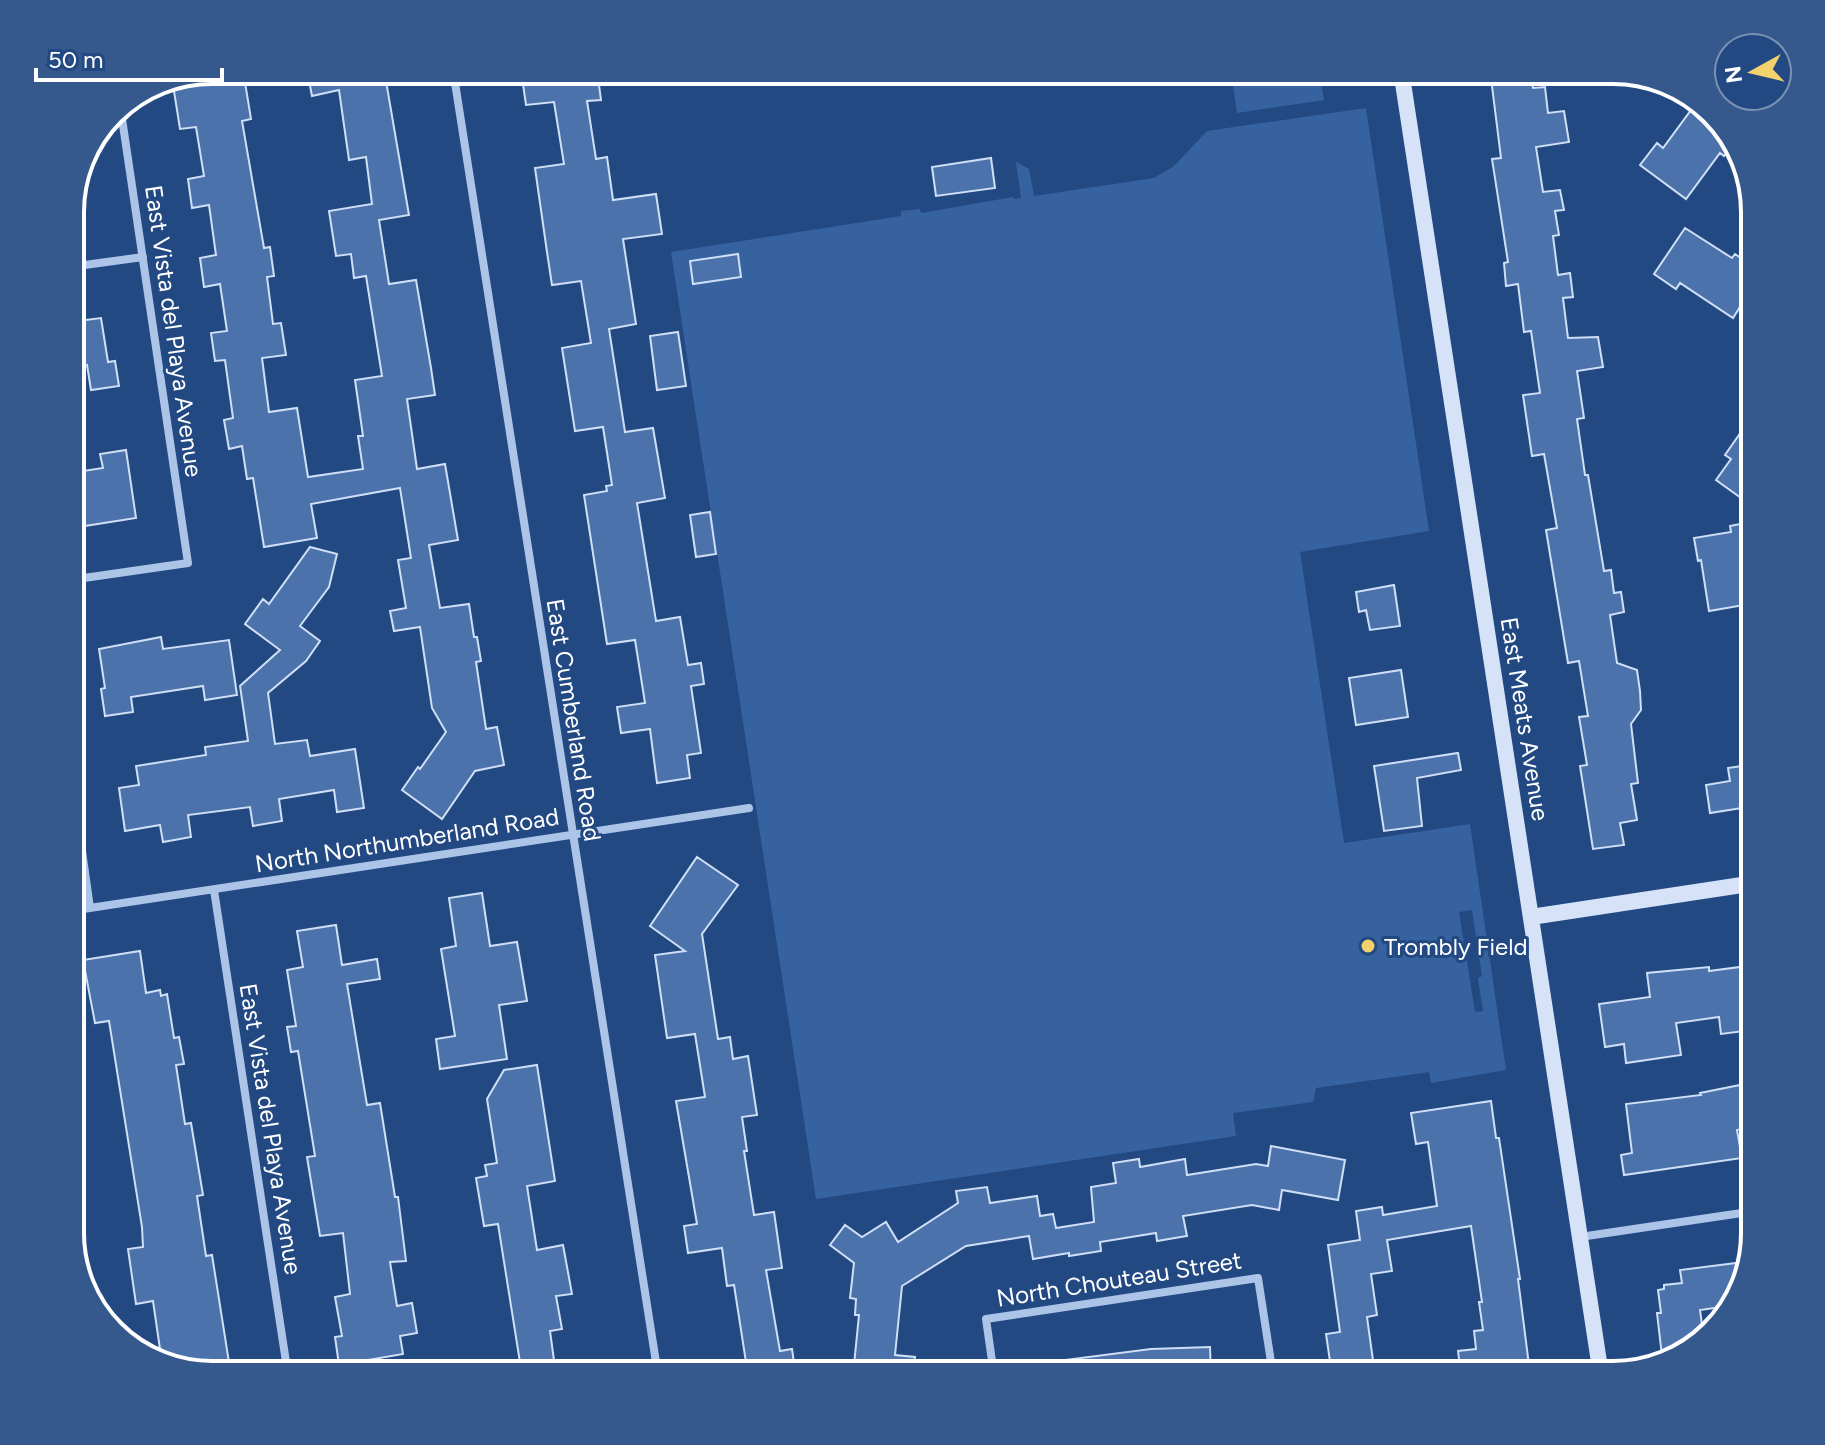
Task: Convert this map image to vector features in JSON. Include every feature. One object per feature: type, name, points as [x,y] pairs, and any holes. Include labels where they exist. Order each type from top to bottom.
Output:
[{"type":"street","name":"East Cumberland Road","points":[[455,84],[656,1361]]},
{"type":"street","name":"East Meats Avenue","points":[[1403,84],[1599,1361]]},
{"type":"street","name":"East Vista del Playa Avenue","points":[[84,578],[188,563],[122,120]]},
{"type":"street","points":[[84,265],[143,257]]},
{"type":"street","name":"North Northumberland Road","points":[[84,909],[749,808]]},
{"type":"street","points":[[84,865],[90,908]]},
{"type":"street","points":[[1531,917],[1741,885]]},
{"type":"street","name":"East Vista del Playa Avenue","points":[[214,890],[286,1361]]},
{"type":"street","points":[[1580,1237],[1741,1213]]},
{"type":"street","name":"North Chouteau Street","points":[[992,1361],[986,1319],[1258,1278],[1271,1361]]},
{"type":"shaded area","points":[[1233,84],[1321,84],[1324,100],[1237,113]]},
{"type":"shaded area","points":[[1366,108],[1429,531],[1300,552],[1344,843],[1470,824],[1506,1070],[1431,1083],[1429,1072],[1316,1088],[1313,1102],[1233,1113],[1236,1136],[816,1199],[671,252],[901,216],[901,211],[920,209],[921,213],[1021,198],[1016,162],[1029,169],[1034,196],[1154,178],[1174,166],[1207,131]],"holes":[[[1472,910],[1482,976],[1478,978],[1483,1011],[1475,1012],[1459,912]]]},
{"type":"building","points":[[245,84],[251,119],[242,121],[264,248],[270,247],[274,276],[267,277],[273,324],[281,323],[286,355],[262,358],[269,412],[297,408],[308,477],[363,469],[358,436],[363,436],[355,380],[382,376],[366,276],[354,278],[351,254],[336,256],[329,211],[372,204],[366,157],[349,160],[339,90],[312,96],[310,84],[387,84],[409,215],[379,220],[389,284],[416,280],[435,395],[407,399],[417,469],[445,464],[458,540],[429,545],[440,608],[469,604],[481,661],[476,662],[486,729],[497,727],[504,765],[475,771],[442,819],[402,790],[446,732],[432,708],[420,627],[394,631],[390,611],[406,608],[398,560],[411,558],[400,488],[311,504],[317,538],[264,547],[253,478],[247,479],[242,446],[229,449],[224,420],[233,418],[225,360],[215,361],[211,333],[227,331],[220,284],[204,287],[200,258],[216,255],[209,205],[192,208],[188,179],[204,176],[196,127],[180,129],[174,90],[187,86]]},
{"type":"building","points":[[523,84],[599,84],[601,100],[587,101],[596,159],[607,157],[613,200],[656,194],[662,234],[623,239],[636,324],[609,329],[625,432],[653,428],[665,498],[637,503],[656,621],[680,617],[688,665],[701,663],[704,684],[691,686],[701,753],[687,755],[690,778],[657,783],[650,729],[621,733],[617,707],[645,703],[635,640],[607,644],[584,495],[607,491],[606,486],[612,485],[603,427],[575,431],[562,348],[591,343],[581,281],[552,285],[535,168],[564,164],[554,102],[526,105]]},
{"type":"building","points":[[1492,84],[1545,87],[1548,113],[1564,111],[1569,142],[1536,147],[1543,192],[1560,190],[1564,210],[1555,211],[1559,235],[1553,236],[1558,275],[1570,273],[1573,297],[1563,298],[1568,338],[1598,337],[1603,367],[1577,371],[1584,418],[1577,419],[1585,475],[1588,475],[1604,571],[1611,570],[1614,593],[1621,592],[1624,612],[1610,615],[1617,663],[1637,670],[1640,691],[1641,710],[1631,724],[1638,783],[1631,784],[1637,820],[1620,823],[1624,845],[1593,849],[1580,766],[1587,765],[1579,717],[1588,716],[1579,661],[1568,663],[1546,530],[1557,528],[1544,454],[1532,456],[1523,395],[1540,393],[1531,331],[1524,332],[1518,284],[1506,286],[1504,263],[1508,262],[1492,159],[1501,158]]},
{"type":"building","points":[[1691,110],[1727,153],[1724,156],[1720,153],[1686,199],[1640,165],[1657,143],[1663,148]]},
{"type":"building","points":[[991,158],[995,188],[936,196],[932,167]]},
{"type":"building","points":[[1685,228],[1732,258],[1735,254],[1741,258],[1741,305],[1733,318],[1680,283],[1676,289],[1654,274]]},
{"type":"building","points":[[738,254],[741,277],[693,284],[690,261]]},
{"type":"building","points":[[101,318],[108,362],[115,361],[119,386],[91,390],[87,365],[84,366],[84,320]]},
{"type":"building","points":[[678,332],[686,386],[657,390],[650,336]]},
{"type":"building","points":[[1741,432],[1741,498],[1716,480],[1731,459],[1725,455]]},
{"type":"building","points":[[126,450],[136,518],[84,526],[84,471],[103,468],[100,454]]},
{"type":"building","points":[[710,512],[716,554],[696,557],[690,515]]},
{"type":"building","points":[[1741,524],[1741,606],[1709,611],[1701,560],[1698,561],[1694,538],[1731,532],[1730,526]]},
{"type":"building","points":[[310,547],[337,554],[329,587],[300,626],[320,641],[306,661],[268,693],[275,744],[307,740],[310,756],[355,749],[364,808],[337,812],[334,790],[279,799],[282,821],[253,826],[250,807],[188,815],[191,837],[163,842],[160,825],[125,831],[119,788],[139,785],[136,766],[206,755],[205,747],[248,741],[240,686],[280,650],[245,624],[263,599],[269,604]]},
{"type":"building","points":[[1394,585],[1400,626],[1370,630],[1366,610],[1359,612],[1356,592]]},
{"type":"building","points":[[161,637],[163,649],[229,640],[237,695],[205,700],[203,686],[131,697],[133,712],[105,716],[101,689],[105,688],[99,649]]},
{"type":"building","points":[[1401,670],[1408,717],[1356,725],[1349,678]]},
{"type":"building","points":[[1458,753],[1461,770],[1417,778],[1422,826],[1384,831],[1374,766]]},
{"type":"building","points":[[1741,766],[1741,808],[1710,813],[1706,785],[1730,781],[1728,768]]},
{"type":"building","points":[[697,857],[738,885],[702,934],[718,1039],[730,1037],[733,1059],[748,1056],[757,1115],[742,1117],[747,1151],[744,1151],[754,1215],[774,1212],[782,1268],[766,1270],[780,1351],[792,1349],[794,1361],[746,1361],[734,1285],[727,1286],[722,1248],[688,1253],[684,1226],[697,1224],[676,1101],[705,1097],[695,1034],[667,1038],[655,955],[685,951],[650,926]]},
{"type":"building","points":[[482,893],[490,946],[517,942],[527,1001],[499,1005],[507,1059],[440,1069],[436,1039],[455,1036],[441,949],[456,946],[449,898]]},
{"type":"building","points":[[336,925],[342,965],[377,959],[380,979],[347,984],[367,1105],[380,1103],[395,1197],[398,1197],[406,1261],[390,1262],[397,1306],[412,1303],[417,1333],[400,1336],[403,1354],[362,1361],[338,1361],[335,1337],[342,1336],[335,1297],[350,1294],[343,1233],[320,1236],[307,1157],[315,1156],[298,1051],[291,1052],[287,1027],[296,1026],[287,970],[303,967],[297,931]]},
{"type":"building","points":[[140,951],[146,993],[160,990],[161,996],[167,994],[174,1038],[179,1037],[184,1064],[176,1065],[185,1124],[191,1123],[203,1195],[197,1196],[206,1256],[212,1255],[229,1361],[195,1360],[160,1350],[153,1301],[136,1304],[128,1249],[143,1247],[142,1227],[109,1021],[95,1023],[84,960]]},
{"type":"building","points":[[1709,967],[1709,971],[1741,967],[1741,1032],[1721,1034],[1719,1017],[1676,1023],[1681,1055],[1626,1063],[1624,1044],[1605,1047],[1599,1004],[1650,997],[1647,973]]},
{"type":"building","points":[[537,1065],[555,1181],[527,1186],[537,1250],[563,1245],[572,1294],[556,1296],[562,1329],[550,1331],[554,1361],[520,1361],[498,1224],[484,1226],[476,1178],[487,1176],[485,1165],[497,1163],[487,1099],[504,1070]]},
{"type":"building","points":[[1740,1085],[1741,1129],[1737,1130],[1741,1158],[1624,1175],[1621,1155],[1632,1153],[1626,1104]]},
{"type":"building","points":[[1491,1101],[1520,1279],[1528,1361],[1459,1361],[1458,1351],[1476,1349],[1474,1331],[1483,1330],[1471,1226],[1387,1240],[1392,1271],[1371,1274],[1377,1315],[1367,1317],[1373,1361],[1330,1361],[1326,1334],[1340,1332],[1328,1245],[1360,1240],[1356,1211],[1382,1207],[1383,1215],[1437,1206],[1428,1142],[1416,1144],[1411,1113]]},
{"type":"building","points":[[1271,1146],[1345,1160],[1338,1200],[1282,1190],[1279,1210],[1252,1205],[1183,1216],[1187,1236],[1157,1241],[1156,1233],[1100,1242],[1101,1251],[1069,1256],[1069,1253],[1033,1259],[1029,1236],[966,1246],[902,1286],[895,1355],[915,1357],[915,1361],[854,1361],[859,1315],[855,1315],[856,1299],[850,1298],[854,1263],[830,1245],[845,1225],[862,1237],[886,1222],[898,1242],[958,1203],[956,1191],[987,1187],[990,1203],[1037,1196],[1040,1216],[1053,1214],[1056,1228],[1094,1222],[1091,1187],[1116,1183],[1113,1163],[1139,1159],[1140,1167],[1185,1159],[1187,1175],[1256,1164],[1268,1166]]},
{"type":"building","points":[[1737,1263],[1728,1290],[1717,1308],[1700,1310],[1702,1326],[1661,1351],[1658,1290],[1664,1289],[1664,1285],[1682,1283],[1680,1270]]},
{"type":"building","points":[[1210,1347],[1210,1361],[1057,1361],[1151,1349]]},
{"type":"place","name":"Trombly Field","points":[[1368,946]]}]
